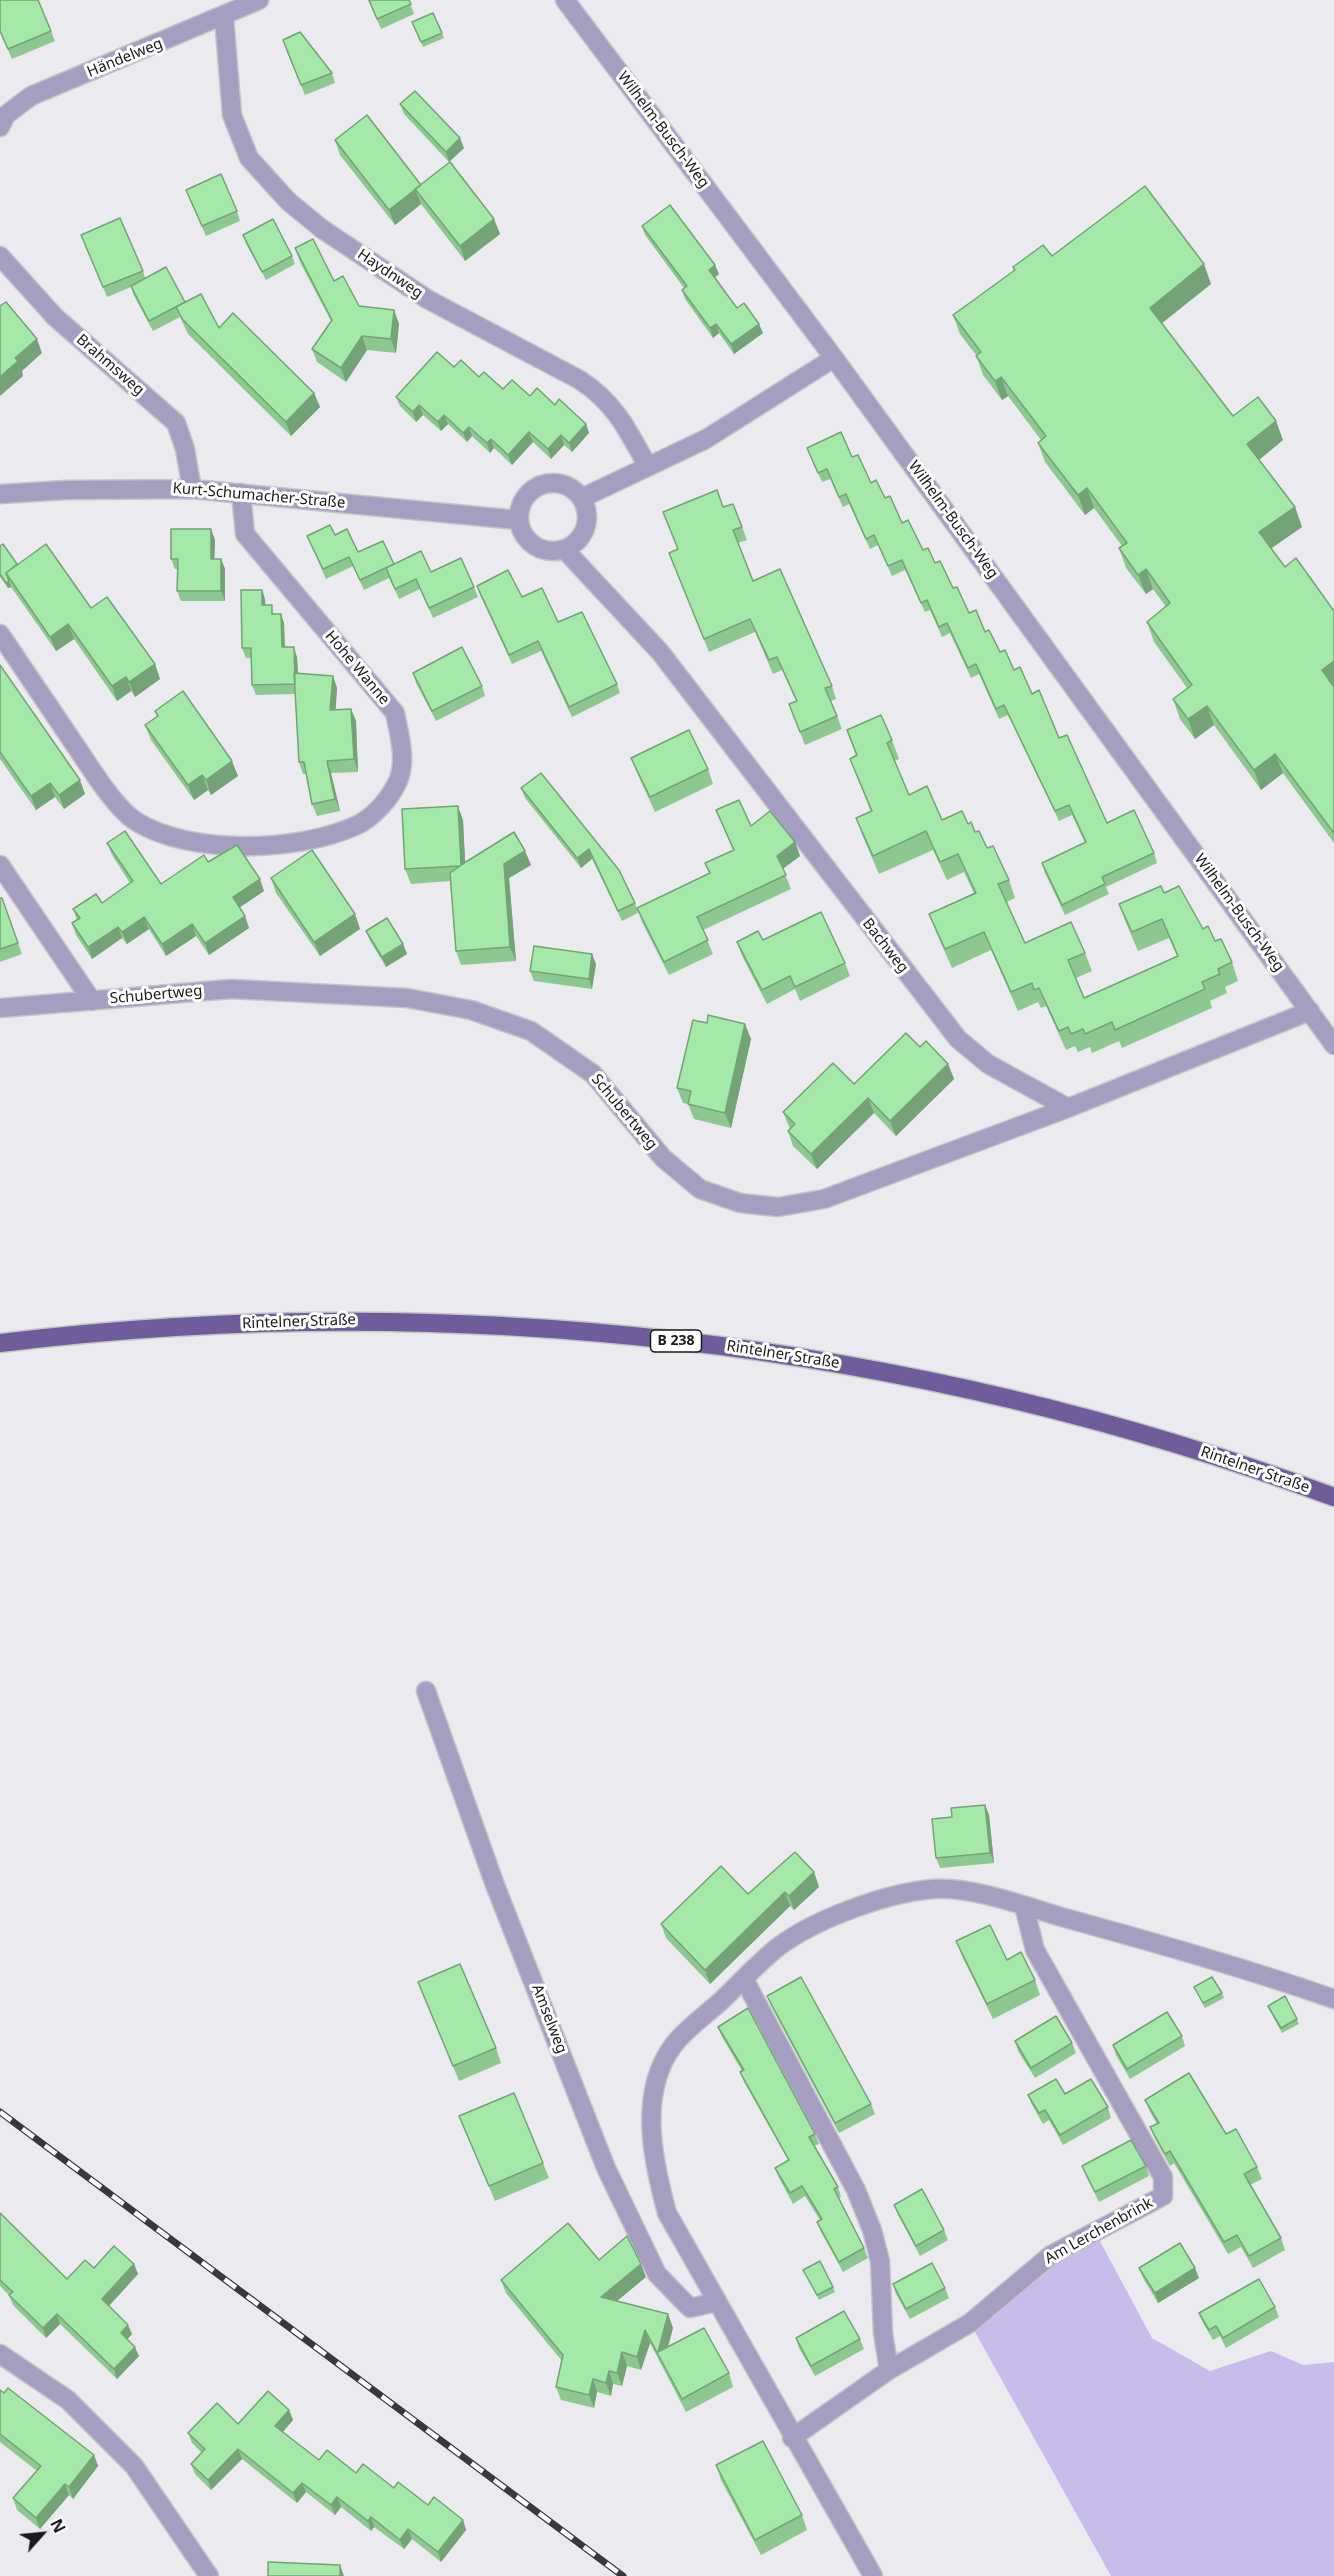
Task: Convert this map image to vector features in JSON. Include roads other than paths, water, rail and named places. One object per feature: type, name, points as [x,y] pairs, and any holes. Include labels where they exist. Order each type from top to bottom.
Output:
[{"type":"main road","name":"Rintelner Straße","points":[[0,1343],[69,1335],[207,1325],[357,1320],[495,1324],[743,1348],[877,1370],[991,1394],[1088,1418],[1213,1455],[1334,1497]]},
{"type":"street","name":"Händelweg","points":[[0,127],[6,116],[31,96],[224,17],[259,0]]},
{"type":"street","name":"Wilhelm-Busch-Weg","points":[[565,0],[834,358],[1334,1045]]},
{"type":"street","name":"Haydnweg","points":[[224,17],[232,115],[249,158],[288,201],[322,229],[427,299],[580,380],[601,394],[620,417],[647,465]]},
{"type":"street","name":"Brahmsweg","points":[[0,256],[55,317],[176,423],[185,449],[192,489]]},
{"type":"street","points":[[582,498],[647,465],[706,439],[834,358]]},
{"type":"street","points":[[547,483],[563,484],[573,489],[582,498],[587,517],[585,531],[575,543],[565,549],[552,552],[531,544],[523,535],[518,520],[521,502],[531,490],[547,483]]},
{"type":"street","name":"Kurt-Schumacher-Straße","points":[[0,494],[67,490],[192,489],[518,520]]},
{"type":"street","name":"Hohe Wanne","points":[[0,634],[103,787],[136,822],[186,842],[242,847],[298,842],[356,826],[381,807],[399,780],[402,747],[395,713],[245,534],[241,493]]},
{"type":"street","name":"Bachweg","points":[[565,549],[660,652],[958,1039],[988,1064],[1068,1108]]},
{"type":"street","name":"Schubertweg","points":[[0,865],[92,1001]]},
{"type":"street","name":"Schubertweg","points":[[0,1008],[231,989],[407,998],[471,1010],[531,1031],[562,1050],[593,1074],[663,1158],[700,1189],[740,1203],[778,1207],[824,1199],[1068,1108]]},
{"type":"street","points":[[1068,1108],[1311,1011]]},
{"type":"street","name":"Amselweg","points":[[426,1691],[495,1885],[606,2168],[657,2274],[690,2308],[717,2302]]},
{"type":"street","points":[[873,2576],[792,2438],[777,2405],[667,2213],[655,2167],[652,2115],[656,2079],[673,2046],[777,1948],[813,1924],[871,1903],[934,1889],[971,1893],[1024,1906],[1248,1969],[1334,1999]]},
{"type":"street","name":"Am Lerchenbrink","points":[[792,2438],[889,2370],[970,2323],[1051,2255],[1163,2196],[1163,2177],[1035,1950],[1024,1906]]},
{"type":"street","points":[[744,1978],[856,2190],[872,2229],[879,2261],[883,2333],[889,2370]]},
{"type":"street","points":[[0,2354],[68,2400],[134,2466],[209,2576]]},
{"type":"railway","points":[[0,2112],[623,2576]]}]
